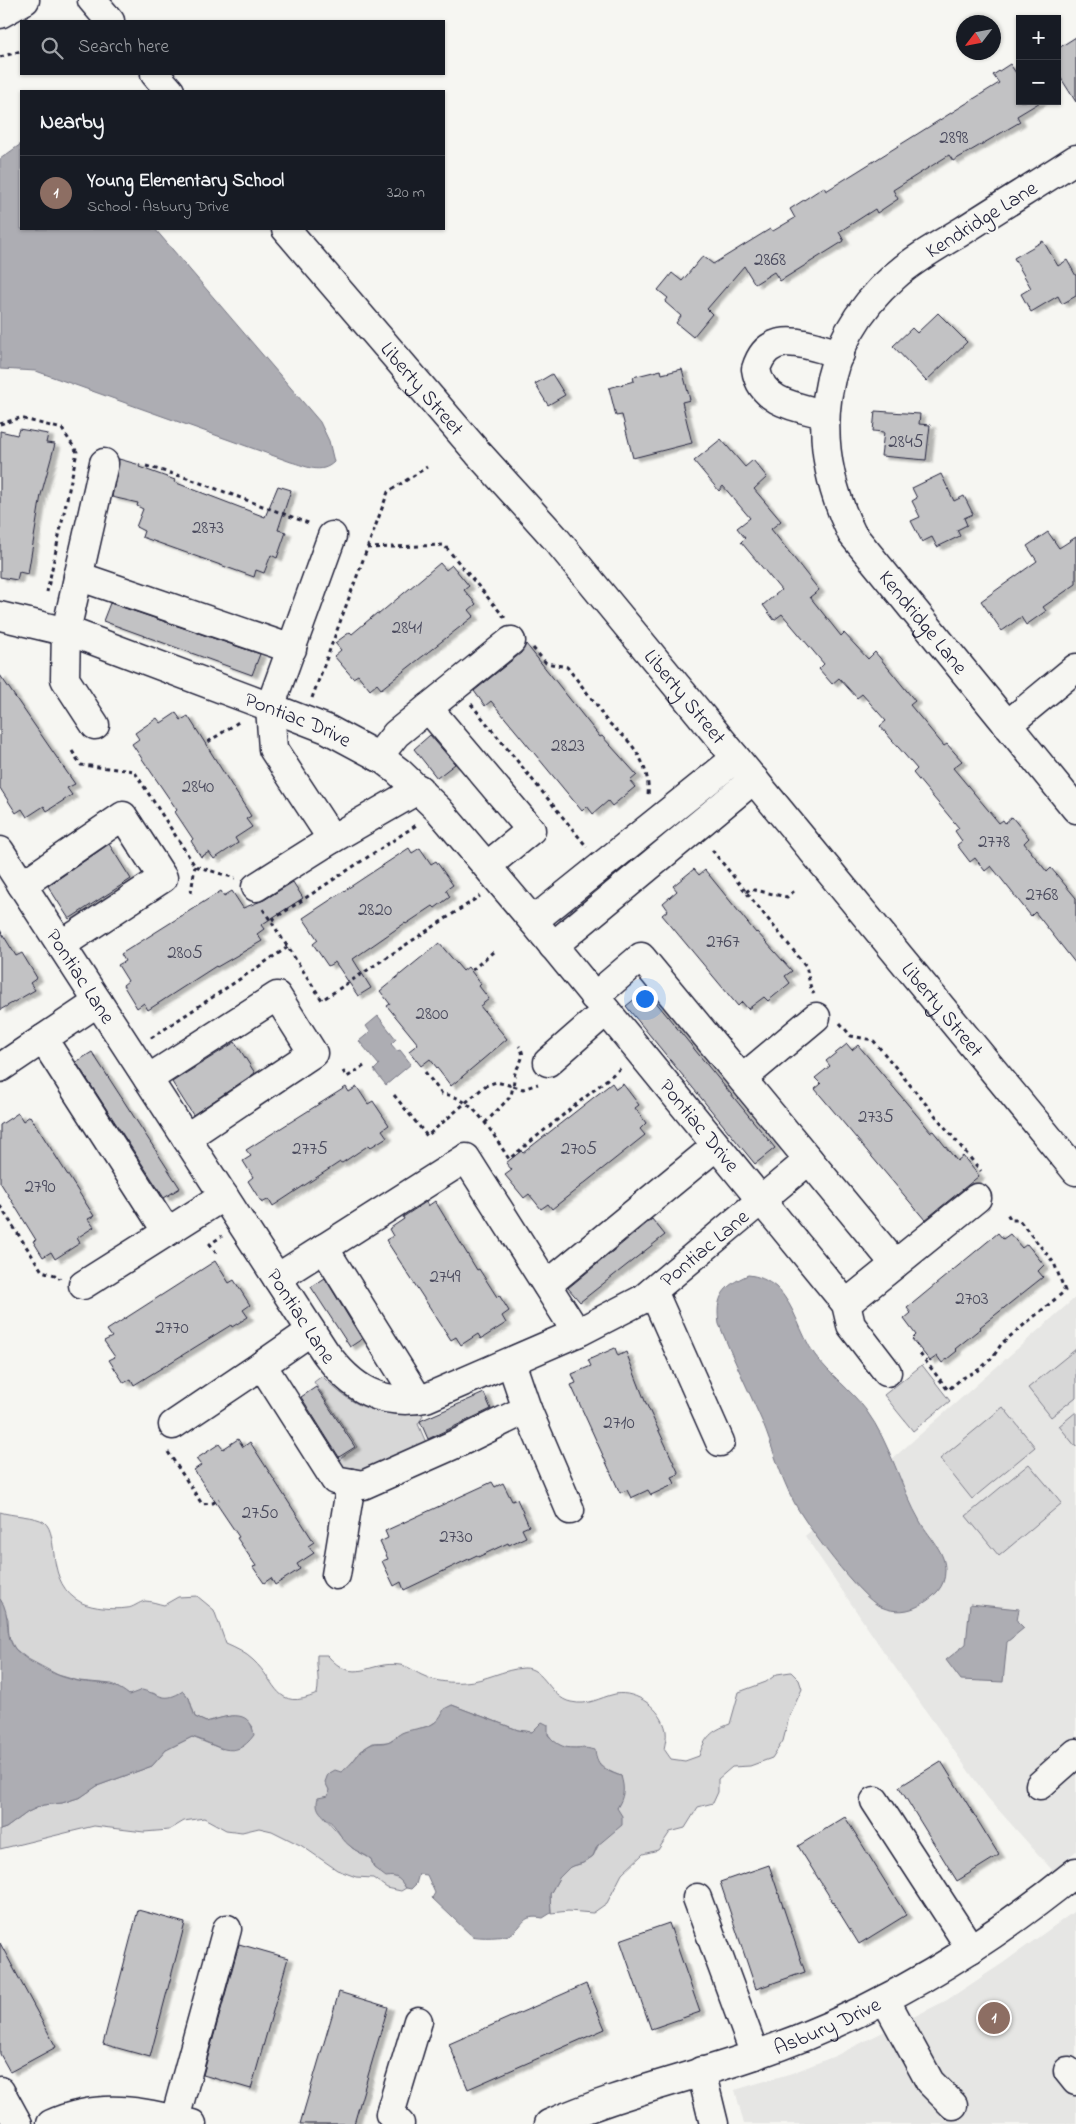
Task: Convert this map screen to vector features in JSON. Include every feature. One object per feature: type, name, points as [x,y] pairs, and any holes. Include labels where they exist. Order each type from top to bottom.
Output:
[{"type":"street","points":[[0,14],[25,0]]},
{"type":"street","points":[[92,0],[109,20]]},
{"type":"street","points":[[156,75],[169,90]]},
{"type":"street","name":"Kendridge Lane","points":[[1075,162],[917,259],[896,275],[864,310],[840,354],[830,384],[824,414],[825,448],[830,480],[841,511],[852,534],[1076,808]]},
{"type":"street","name":"Liberty Street","points":[[287,230],[414,379],[555,538],[1076,1171]]},
{"type":"street","points":[[824,414],[776,400],[761,386],[756,369],[764,354],[771,347],[789,340],[840,354]]},
{"type":"street","points":[[95,725],[65,679],[66,631],[104,463]]},
{"type":"street","points":[[324,531],[292,649],[270,706],[273,749],[332,839]]},
{"type":"street","points":[[78,576],[292,649]]},
{"type":"street","name":"Pontiac Drive","points":[[0,616],[66,631],[270,706],[326,729],[378,757],[419,789],[534,921],[846,1304]]},
{"type":"street","points":[[378,757],[396,734],[517,637]]},
{"type":"street","points":[[1007,724],[1076,668]]},
{"type":"street","points":[[428,708],[531,830],[486,866]]},
{"type":"street","points":[[534,921],[736,758]]},
{"type":"street","points":[[553,946],[754,779]]},
{"type":"street","points":[[256,887],[332,839],[419,789]]},
{"type":"street","points":[[8,869],[124,816],[163,878],[61,945]]},
{"type":"street","name":"Pontiac Lane","points":[[8,869],[61,945],[334,1364],[357,1386],[382,1398],[396,1400],[418,1399],[439,1393],[614,1315],[653,1291],[809,1160]]},
{"type":"street","points":[[546,1072],[600,1004],[641,957],[895,1264]]},
{"type":"street","points":[[148,1079],[277,996],[313,1053],[186,1138]]},
{"type":"street","points":[[0,1068],[98,1002]]},
{"type":"street","points":[[742,1079],[824,1012]]},
{"type":"street","points":[[43,1039],[167,1232]]},
{"type":"street","points":[[547,1285],[716,1146]]},
{"type":"street","points":[[277,1278],[466,1158],[577,1333]]},
{"type":"street","points":[[887,1372],[851,1325],[846,1304],[895,1264],[979,1185]]},
{"type":"street","points":[[73,1285],[167,1232],[224,1196]]},
{"type":"street","points":[[324,1248],[418,1399]]},
{"type":"street","points":[[653,1291],[720,1442]]},
{"type":"street","points":[[173,1425],[311,1331]]},
{"type":"street","points":[[511,1362],[527,1409],[570,1510]]},
{"type":"street","points":[[262,1365],[335,1480],[363,1485],[460,1442],[527,1409]]},
{"type":"street","points":[[336,1575],[351,1483]]},
{"type":"street","points":[[1040,1785],[1076,1753]]},
{"type":"street","points":[[875,1801],[971,1949]]},
{"type":"street","name":"Asbury Drive","points":[[550,2124],[579,2111],[701,2071],[755,2056],[832,2026],[885,1999],[971,1949],[1028,1910],[1076,1872]]},
{"type":"street","points":[[697,1898],[755,2056]]},
{"type":"street","points":[[50,2124],[87,2112],[115,2110],[146,2112],[184,2122],[227,1929]]},
{"type":"street","points":[[885,1999],[930,2082],[953,2106]]},
{"type":"street","points":[[393,2121],[418,2021]]},
{"type":"street","points":[[701,2071],[714,2124]]},
{"type":"street","points":[[0,2091],[18,2124]]},
{"type":"path","points":[[0,57],[20,51]]},
{"type":"path","points":[[0,424],[20,418],[62,429],[77,452],[47,594]]},
{"type":"path","points":[[146,466],[187,478],[324,531]]},
{"type":"path","points":[[312,700],[388,492],[427,467]]},
{"type":"path","points":[[367,548],[444,545],[517,637],[546,663],[567,667],[599,708],[601,714],[620,733],[642,760],[649,784],[648,797],[644,802]]},
{"type":"path","points":[[469,702],[589,849],[582,855]]},
{"type":"path","points":[[208,742],[242,720]]},
{"type":"path","points":[[272,920],[418,824]]},
{"type":"path","points":[[712,850],[806,966],[811,989],[824,1012],[851,1036],[872,1040],[979,1185]]},
{"type":"path","points":[[191,893],[195,866]]},
{"type":"path","points":[[746,892],[750,889],[787,896],[794,891]]},
{"type":"path","points":[[145,1042],[288,947]]},
{"type":"path","points":[[472,970],[493,952]]},
{"type":"path","points":[[485,1123],[511,1096],[515,1073],[523,1058],[523,1050],[519,1046]]},
{"type":"path","points":[[343,1071],[347,1077],[364,1066]]},
{"type":"path","points":[[425,1072],[442,1094],[452,1094],[467,1104],[485,1123],[509,1159],[621,1068]]},
{"type":"path","points":[[394,1095],[427,1136],[467,1104],[485,1086],[496,1082],[530,1088],[546,1072]]},
{"type":"path","points":[[0,1206],[42,1271],[58,1276],[73,1285]]},
{"type":"path","points":[[920,1354],[948,1390],[993,1358],[1002,1343],[1065,1291],[1054,1263],[1019,1220],[1011,1220],[1006,1212]]},
{"type":"path","points":[[216,1253],[210,1244],[222,1236],[225,1241]]},
{"type":"path","points":[[168,1452],[202,1504],[213,1503],[219,1499]]},
{"type":"shaded area","points":[[20,145],[20,230],[156,230],[320,422],[329,441],[334,462],[329,466],[319,469],[308,467],[36,371],[0,369],[0,159]]},
{"type":"shaded area","points":[[708,796],[711,798],[565,922],[560,920],[560,914]]},
{"type":"shaded area","points":[[378,1016],[396,1039],[391,1044],[397,1051],[400,1050],[411,1064],[386,1085],[374,1070],[379,1065],[359,1041],[370,1032],[366,1026]]},
{"type":"shaded area","points":[[748,1275],[766,1280],[783,1294],[815,1355],[860,1403],[875,1423],[907,1495],[921,1523],[937,1546],[945,1564],[945,1577],[941,1586],[931,1598],[917,1607],[902,1611],[891,1610],[881,1607],[872,1601],[847,1576],[809,1526],[794,1502],[762,1421],[719,1324],[718,1306],[723,1294],[732,1284]]},
{"type":"shaded area","points":[[1076,1297],[1076,1851],[1053,1871],[987,1797],[884,1652],[805,1536]]},
{"type":"shaded area","points":[[1076,1349],[1076,1397],[1051,1417],[1028,1388]]},
{"type":"shaded area","points":[[922,1365],[950,1401],[913,1431],[884,1395]]},
{"type":"shaded area","points":[[322,1376],[345,1396],[367,1408],[391,1412],[421,1410],[423,1416],[418,1424],[427,1445],[366,1476],[346,1473],[336,1461],[357,1447],[314,1382]]},
{"type":"shaded area","points":[[1003,1407],[1035,1447],[972,1499],[940,1459]]},
{"type":"shaded area","points":[[1076,1412],[1076,1447],[1059,1426]]},
{"type":"shaded area","points":[[1029,1464],[1062,1503],[999,1556],[966,1516]]},
{"type":"shaded area","points":[[0,1512],[35,1518],[44,1522],[49,1528],[52,1537],[57,1572],[62,1584],[70,1594],[82,1603],[110,1609],[122,1609],[145,1601],[164,1605],[178,1597],[197,1596],[214,1610],[226,1644],[250,1657],[279,1692],[293,1700],[317,1694],[317,1655],[327,1655],[337,1664],[354,1671],[389,1664],[400,1665],[429,1678],[449,1682],[472,1681],[509,1670],[531,1669],[537,1672],[558,1695],[571,1702],[583,1703],[615,1694],[632,1695],[640,1698],[654,1709],[664,1723],[666,1740],[664,1749],[671,1759],[685,1761],[699,1756],[706,1739],[713,1732],[730,1724],[739,1692],[766,1682],[777,1674],[791,1672],[799,1680],[802,1689],[789,1717],[783,1741],[772,1758],[750,1766],[732,1767],[718,1779],[718,1792],[713,1803],[698,1807],[685,1828],[670,1832],[658,1850],[643,1854],[622,1874],[607,1903],[593,1913],[568,1911],[551,1913],[550,1894],[559,1878],[570,1867],[583,1863],[593,1856],[617,1808],[621,1776],[604,1767],[584,1747],[568,1748],[557,1744],[549,1735],[542,1722],[532,1732],[518,1730],[452,1705],[440,1719],[429,1726],[402,1733],[388,1742],[373,1743],[360,1751],[350,1766],[341,1772],[329,1790],[325,1818],[352,1848],[371,1859],[374,1868],[400,1879],[406,1888],[401,1891],[387,1888],[373,1878],[356,1877],[337,1870],[302,1846],[272,1831],[259,1828],[242,1832],[226,1830],[204,1818],[184,1821],[169,1830],[144,1832],[94,1826],[0,1849],[0,1830],[6,1828],[28,1812],[43,1805],[62,1803],[81,1797],[97,1786],[152,1766],[166,1750],[192,1737],[222,1749],[253,1727],[248,1721],[237,1716],[206,1722],[195,1717],[189,1698],[164,1699],[153,1693],[129,1695],[112,1684],[79,1681],[58,1675],[28,1659],[15,1649],[9,1637],[8,1619],[0,1599]]},
{"type":"shaded area","points":[[0,1599],[6,1611],[8,1632],[12,1645],[22,1655],[37,1665],[70,1679],[111,1685],[129,1695],[142,1690],[163,1697],[171,1697],[183,1691],[189,1698],[195,1717],[206,1722],[228,1716],[242,1717],[252,1726],[254,1735],[247,1743],[232,1750],[217,1747],[192,1737],[166,1750],[152,1766],[97,1786],[81,1797],[62,1803],[43,1805],[0,1830]]},
{"type":"shaded area","points":[[970,1604],[1019,1609],[1017,1621],[1024,1628],[1007,1642],[1003,1682],[961,1680],[946,1660],[966,1644]]},
{"type":"shaded area","points":[[452,1705],[518,1730],[532,1732],[542,1722],[548,1725],[548,1735],[554,1741],[565,1747],[595,1750],[598,1761],[603,1767],[621,1776],[623,1793],[617,1808],[622,1816],[622,1825],[597,1846],[593,1856],[583,1863],[570,1867],[559,1878],[550,1894],[551,1913],[543,1918],[527,1919],[508,1935],[492,1937],[472,1936],[432,1898],[435,1893],[427,1875],[419,1874],[416,1884],[411,1889],[406,1888],[396,1877],[386,1877],[374,1868],[371,1859],[345,1842],[332,1823],[319,1811],[317,1803],[318,1798],[328,1796],[329,1790],[325,1782],[328,1774],[335,1770],[341,1772],[363,1750],[372,1744],[383,1743],[404,1732],[433,1724],[441,1716],[444,1709]]},
{"type":"shaded area","points":[[1076,1910],[1076,2124],[744,2124],[735,2090],[792,2073],[835,2056],[947,2000],[1003,1963]]},
{"type":"building","points":[[1076,37],[1076,102],[1061,78],[1061,46]]},
{"type":"building","points":[[1010,64],[1016,73],[1016,105],[1035,105],[1017,116],[1020,122],[953,161],[949,155],[893,190],[898,199],[877,213],[875,209],[839,232],[844,241],[780,281],[774,272],[755,284],[744,266],[707,309],[712,314],[693,337],[676,323],[681,316],[665,302],[668,298],[658,290],[672,273],[682,281],[703,256],[713,264],[770,229],[773,231],[795,218],[790,209],[824,187],[826,191],[999,83],[993,75]]},
{"type":"building","points":[[1043,241],[1058,266],[1067,260],[1076,276],[1076,296],[1062,304],[1058,296],[1031,312],[1021,294],[1031,288],[1014,258]]},
{"type":"building","points":[[938,313],[967,342],[926,381],[893,346],[912,328],[917,333]]},
{"type":"building","points":[[682,369],[690,400],[682,402],[692,443],[633,458],[622,415],[616,416],[609,388],[634,381],[633,377],[661,370],[662,374]]},
{"type":"building","points":[[552,374],[565,395],[548,405],[535,384]]},
{"type":"building","points":[[875,411],[920,414],[919,424],[930,425],[926,460],[881,456],[884,432],[873,431]]},
{"type":"building","points":[[19,429],[48,434],[46,443],[55,444],[41,495],[28,574],[19,572],[17,580],[0,577],[0,431],[17,435]]},
{"type":"building","points":[[721,439],[745,467],[753,460],[767,477],[754,489],[781,521],[771,529],[819,590],[810,597],[841,636],[844,633],[868,659],[875,652],[915,701],[910,705],[944,746],[947,744],[962,761],[953,768],[999,823],[1003,820],[1005,823],[1012,817],[1029,838],[1024,843],[1047,872],[1051,868],[1076,898],[1076,964],[1035,912],[1031,916],[991,866],[985,871],[975,858],[970,862],[957,845],[962,841],[955,831],[959,828],[913,773],[917,769],[880,726],[886,721],[862,694],[857,698],[839,678],[832,684],[819,669],[824,664],[782,614],[774,620],[763,605],[781,590],[741,542],[745,538],[737,528],[750,518],[723,486],[719,491],[694,461]]},
{"type":"building","points":[[119,459],[140,465],[139,467],[175,480],[174,482],[265,517],[278,486],[291,490],[278,530],[286,532],[277,558],[271,555],[264,573],[256,570],[254,577],[142,537],[144,531],[136,527],[143,509],[137,506],[138,503],[112,497]]},
{"type":"building","points":[[941,474],[954,501],[964,496],[973,514],[964,518],[967,525],[957,530],[960,536],[937,547],[932,537],[922,542],[911,521],[920,517],[912,501],[917,498],[912,488]]},
{"type":"building","points":[[1048,532],[1059,548],[1076,537],[1076,584],[1043,607],[1046,611],[1026,625],[1021,617],[1002,631],[981,601],[1037,561],[1027,546]]},
{"type":"building","points":[[440,563],[446,570],[452,565],[469,586],[464,590],[476,604],[469,610],[474,616],[381,689],[377,684],[370,690],[358,675],[353,678],[334,656],[341,650],[335,643],[350,632],[352,634],[377,613],[379,614]]},
{"type":"building","points":[[110,603],[260,654],[252,675],[103,621]]},
{"type":"building","points":[[526,644],[600,737],[602,736],[637,775],[630,781],[635,787],[612,806],[608,801],[593,814],[587,806],[582,811],[491,701],[485,706],[474,691],[521,653]]},
{"type":"building","points":[[0,675],[75,784],[67,788],[72,795],[47,811],[44,806],[27,817],[22,809],[16,813],[0,788]]},
{"type":"building","points":[[176,713],[181,720],[188,716],[251,816],[246,819],[252,827],[235,838],[238,843],[214,859],[209,852],[201,857],[191,841],[193,839],[175,812],[177,810],[132,744],[139,739],[135,733],[157,718],[161,723]]},
{"type":"building","points":[[430,735],[455,764],[437,778],[414,749]]},
{"type":"building","points":[[109,844],[131,879],[69,919],[48,886]]},
{"type":"building","points":[[409,848],[412,853],[420,848],[431,864],[436,861],[453,885],[446,890],[450,897],[435,908],[433,906],[405,923],[353,959],[371,988],[358,996],[335,962],[328,966],[313,944],[318,940],[303,918]]},
{"type":"building","points":[[694,869],[699,875],[705,870],[756,933],[792,971],[785,976],[790,983],[768,1001],[764,997],[748,1009],[742,1002],[738,1006],[662,915],[668,910],[663,903],[677,891],[673,886]]},
{"type":"building","points":[[293,882],[303,898],[261,925],[264,929],[257,934],[262,941],[216,966],[148,1010],[144,1003],[137,1008],[123,985],[128,981],[118,965],[125,961],[121,954],[221,891],[224,896],[232,891],[243,908],[264,900]]},
{"type":"building","points":[[0,930],[16,956],[22,953],[37,978],[30,983],[35,990],[0,1010]]},
{"type":"building","points":[[439,943],[463,971],[468,967],[481,984],[479,986],[489,999],[480,1006],[507,1039],[451,1086],[430,1059],[421,1066],[409,1051],[418,1044],[387,1006],[390,1004],[380,991]]},
{"type":"building","points":[[646,990],[775,1148],[755,1164],[626,1006]]},
{"type":"building","points":[[235,1042],[255,1073],[193,1115],[172,1082]]},
{"type":"building","points":[[847,1044],[852,1050],[858,1045],[957,1161],[963,1156],[979,1176],[925,1220],[815,1089],[821,1084],[815,1078],[830,1066],[826,1061]]},
{"type":"building","points":[[92,1052],[180,1188],[164,1198],[76,1062]]},
{"type":"building","points":[[612,1083],[616,1089],[623,1084],[639,1105],[635,1108],[646,1123],[640,1129],[645,1135],[552,1209],[548,1204],[541,1209],[529,1194],[524,1198],[505,1175],[512,1170],[506,1163],[521,1151],[523,1153]]},
{"type":"building","points":[[346,1087],[349,1092],[357,1087],[368,1104],[373,1101],[389,1125],[382,1130],[387,1137],[371,1147],[369,1145],[342,1163],[340,1162],[273,1206],[269,1199],[262,1203],[248,1181],[253,1177],[243,1161],[251,1156],[246,1150]]},
{"type":"building","points":[[18,1113],[23,1121],[30,1116],[94,1216],[88,1219],[94,1227],[77,1238],[80,1243],[55,1259],[51,1252],[43,1257],[33,1241],[36,1240],[0,1182],[0,1125]]},
{"type":"building","points":[[435,1201],[477,1270],[479,1269],[497,1297],[499,1295],[509,1311],[502,1316],[506,1323],[481,1339],[478,1334],[461,1345],[456,1337],[451,1340],[386,1240],[393,1236],[389,1229],[404,1219],[403,1217],[426,1202],[428,1206]]},
{"type":"building","points":[[652,1219],[665,1235],[580,1302],[568,1288]]},
{"type":"building","points":[[998,1233],[1003,1239],[1010,1234],[1022,1248],[1027,1244],[1044,1265],[1038,1271],[1043,1277],[980,1327],[955,1349],[957,1351],[942,1363],[937,1356],[930,1361],[912,1339],[916,1335],[904,1319],[911,1313],[907,1308]]},
{"type":"building","points":[[215,1261],[229,1283],[234,1280],[250,1305],[243,1310],[248,1317],[232,1327],[231,1325],[134,1385],[131,1379],[124,1383],[109,1360],[115,1357],[104,1341],[112,1337],[107,1330]]},
{"type":"building","points":[[325,1278],[362,1339],[350,1347],[311,1287]]},
{"type":"building","points":[[615,1348],[618,1356],[626,1352],[645,1401],[679,1474],[672,1477],[675,1484],[651,1495],[648,1490],[631,1498],[627,1490],[620,1493],[571,1385],[576,1383],[572,1374],[591,1366],[588,1360]]},
{"type":"building","points":[[316,1387],[355,1447],[339,1457],[301,1397]]},
{"type":"building","points":[[484,1393],[491,1409],[428,1439],[420,1421]]},
{"type":"building","points":[[238,1439],[243,1447],[250,1442],[314,1542],[308,1546],[314,1553],[297,1564],[300,1569],[275,1585],[271,1578],[264,1583],[253,1567],[256,1566],[237,1538],[239,1537],[194,1470],[201,1465],[196,1459],[219,1444],[223,1449]]},
{"type":"building","points":[[492,1482],[495,1487],[503,1483],[512,1501],[517,1499],[529,1526],[522,1529],[526,1537],[478,1557],[477,1555],[404,1590],[401,1582],[394,1586],[382,1561],[388,1559],[380,1542],[388,1538],[385,1531]]},
{"type":"building","points":[[941,1761],[999,1855],[957,1881],[899,1787]]},
{"type":"building","points":[[845,1817],[906,1915],[859,1944],[798,1846]]},
{"type":"building","points":[[769,1865],[805,1972],[756,1989],[720,1882]]},
{"type":"building","points":[[138,1910],[185,1923],[150,2057],[103,2044]]},
{"type":"building","points":[[669,1923],[700,2012],[651,2029],[620,1940]]},
{"type":"building","points":[[0,1943],[56,2047],[10,2072],[0,2054]]},
{"type":"building","points":[[239,1944],[288,1958],[251,2089],[203,2075]]},
{"type":"building","points":[[586,1984],[605,2029],[468,2089],[449,2044]]},
{"type":"building","points":[[339,1992],[388,2007],[354,2124],[300,2124]]},
{"type":"place","name":"Young Elementary School","points":[[994,2018]]}]
